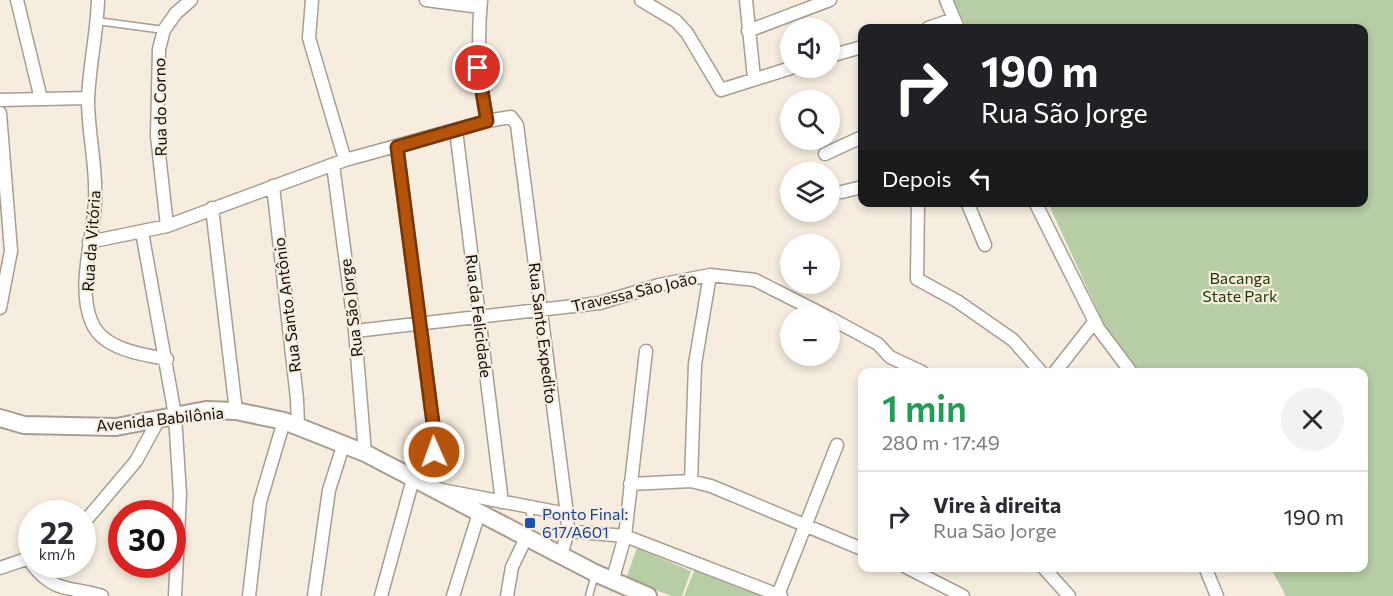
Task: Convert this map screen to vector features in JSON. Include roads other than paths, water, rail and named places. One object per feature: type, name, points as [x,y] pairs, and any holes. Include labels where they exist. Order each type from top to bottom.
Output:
[{"type":"main road","name":"Avenida Babilônia","points":[[0,418],[24,425],[99,427],[134,425],[206,410],[236,411],[291,423],[365,453],[612,582],[644,595]]},
{"type":"street","points":[[17,0],[41,99]]},
{"type":"street","name":"Rua da Vitória","points":[[98,0],[88,98],[96,189],[86,273],[88,308],[97,330],[116,346],[146,356],[167,359]]},
{"type":"street","name":"Rua do Corno","points":[[167,226],[157,136],[159,49],[164,30],[176,13],[191,0]]},
{"type":"street","points":[[312,0],[309,38],[345,160]]},
{"type":"street","points":[[89,242],[167,226],[345,160],[487,121],[479,72],[480,3],[426,0]]},
{"type":"street","points":[[641,0],[676,21],[687,33],[721,90],[780,71]]},
{"type":"street","points":[[746,0],[747,31],[754,78]]},
{"type":"street","points":[[747,31],[831,0]]},
{"type":"street","points":[[946,0],[956,24]]},
{"type":"street","points":[[840,53],[858,48]]},
{"type":"street","points":[[0,100],[88,98]]},
{"type":"street","points":[[0,113],[11,251],[0,308]]},
{"type":"street","name":"Rua Santo Expedito","points":[[487,121],[506,116],[515,120],[518,125],[567,514],[568,531],[561,555]]},
{"type":"street","name":"Rua da Felicidade","points":[[456,130],[502,502]]},
{"type":"street","points":[[825,154],[858,138]]},
{"type":"street","points":[[397,147],[434,431],[431,488],[567,514]]},
{"type":"street","name":"Rua São Jorge","points":[[333,165],[355,331],[365,453]]},
{"type":"street","name":"Rua Santo Antônio","points":[[249,596],[260,502],[291,423],[297,399],[273,186]]},
{"type":"street","points":[[842,192],[858,188]]},
{"type":"street","points":[[918,207],[917,279],[957,301],[1013,340],[1038,368]]},
{"type":"street","points":[[969,207],[985,245]]},
{"type":"street","points":[[1038,207],[1095,321],[1128,368]]},
{"type":"street","points":[[212,208],[236,411]]},
{"type":"street","points":[[142,232],[167,359],[167,417],[180,495],[175,596]]},
{"type":"street","points":[[691,481],[695,364],[710,276]]},
{"type":"street","name":"Travessa São João","points":[[355,331],[600,303],[659,285],[710,276],[755,280],[806,306]]},
{"type":"street","points":[[1058,368],[1095,321]]},
{"type":"street","name":"Travessa São João","points":[[840,323],[878,344],[890,357],[913,368]]},
{"type":"street","points":[[612,582],[625,536],[646,351]]},
{"type":"street","points":[[890,357],[894,368]]},
{"type":"street","points":[[96,508],[136,461],[167,417]]},
{"type":"street","points":[[314,596],[329,490],[344,443]]},
{"type":"street","points":[[568,531],[625,536],[780,595],[837,445]]},
{"type":"street","points":[[381,596],[413,479]]},
{"type":"street","points":[[630,484],[691,481],[711,486],[806,528],[858,548]]},
{"type":"street","points":[[453,596],[479,513]]},
{"type":"street","points":[[507,596],[512,567],[523,536]]},
{"type":"street","points":[[0,568],[18,564]]},
{"type":"street","points":[[916,572],[963,596]]},
{"type":"street","points":[[1047,572],[1069,596]]},
{"type":"street","points":[[1207,572],[1217,596]]},
{"type":"street","points":[[45,578],[50,584],[63,590],[102,596]]},
{"type":"lane","points":[[97,21],[164,30]]},
{"type":"lane","points":[[498,523],[495,510],[502,502]]},
{"type":"lane","points":[[523,536],[530,523],[529,507]]},
{"type":"lane","points":[[589,596],[595,573]]},
{"type":"place","name":"Ponto Final: 617/A601","points":[[530,523]]},
{"type":"park label","name":"Bacanga State Park","points":[[1240,287]]}]
